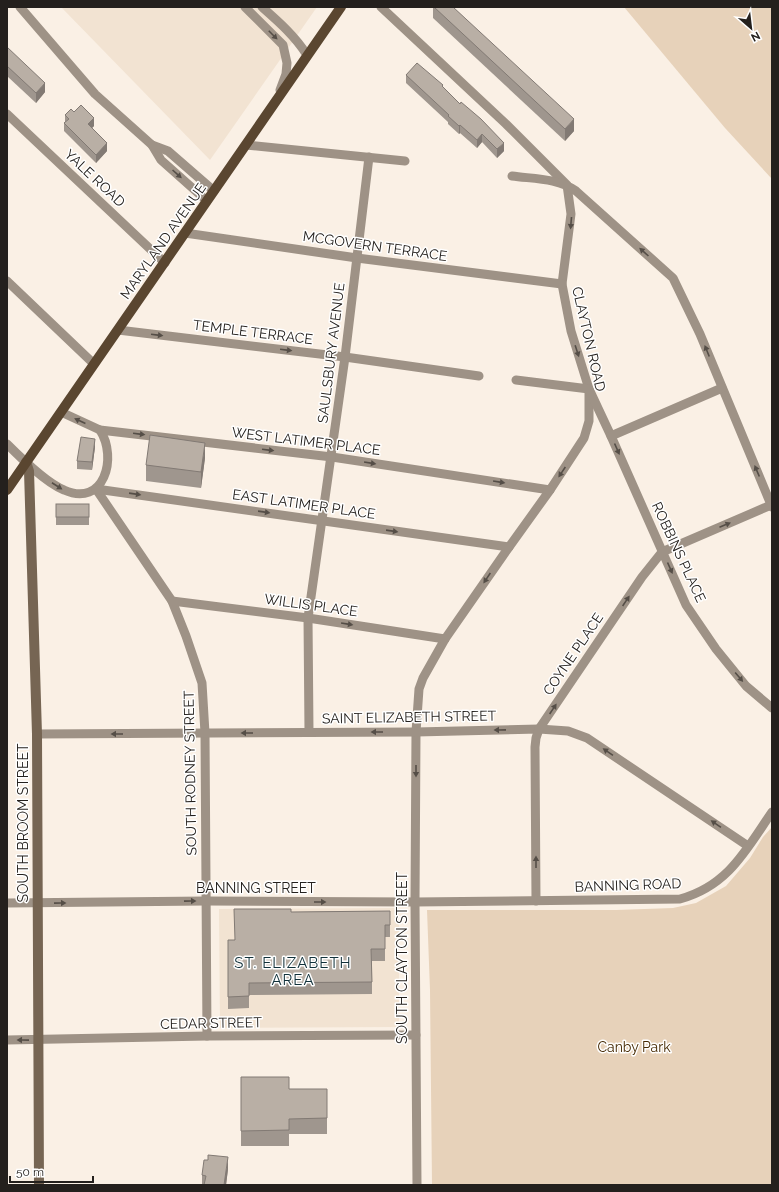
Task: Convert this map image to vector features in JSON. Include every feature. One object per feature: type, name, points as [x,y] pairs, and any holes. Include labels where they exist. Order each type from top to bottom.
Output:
[{"type":"main road","name":"MARYLAND AVENUE","points":[[7,490],[341,7]]},
{"type":"street","points":[[20,7],[95,94],[152,145],[161,160],[207,201]]},
{"type":"street","points":[[245,7],[283,45],[288,63],[286,74],[276,100]]},
{"type":"street","points":[[262,7],[290,32],[307,55]]},
{"type":"street","points":[[382,7],[506,124],[567,185],[576,191],[673,278],[700,334],[772,506]]},
{"type":"street","name":"YALE ROAD","points":[[7,114],[165,263]]},
{"type":"street","points":[[152,145],[168,151],[214,191]]},
{"type":"street","points":[[246,145],[405,161]]},
{"type":"street","name":"SAULSBURY AVENUE","points":[[309,732],[308,618],[332,457],[358,258],[369,157]]},
{"type":"street","points":[[512,176],[549,180],[567,185]]},
{"type":"street","name":"CLAYTON ROAD","points":[[416,732],[417,703],[419,689],[423,678],[446,640],[509,547],[550,490],[584,438],[589,421],[589,389],[571,331],[562,284],[571,214],[567,185]]},
{"type":"street","name":"MCGOVERN TERRACE","points":[[185,233],[358,258],[562,284]]},
{"type":"street","points":[[7,281],[94,364]]},
{"type":"street","name":"TEMPLE TERRACE","points":[[118,330],[345,357],[479,376]]},
{"type":"street","points":[[516,380],[589,389]]},
{"type":"street","points":[[612,436],[722,388]]},
{"type":"street","name":"ROBBINS PLACE","points":[[589,389],[612,436],[686,605],[716,649],[746,686],[772,708]]},
{"type":"street","name":"WEST LATIMER PLACE","points":[[61,412],[100,430],[332,457],[550,490]]},
{"type":"street","points":[[7,444],[26,462],[55,485],[64,490],[80,493],[96,489],[104,478],[108,464],[107,444],[105,437],[100,430]]},
{"type":"street","name":"SOUTH BROOM STREET","points":[[26,462],[29,471],[37,734],[39,1185]]},
{"type":"street","name":"EAST LATIMER PLACE","points":[[96,489],[509,547]]},
{"type":"street","name":"SOUTH RODNEY STREET","points":[[96,489],[172,601],[202,683],[205,733],[207,1036]]},
{"type":"street","name":"COYNE PLACE","points":[[536,901],[535,747],[539,729],[642,577],[662,552],[772,506]]},
{"type":"street","name":"WILLIS PLACE","points":[[172,601],[308,618],[446,640]]},
{"type":"street","name":"SAINT ELIZABETH STREET","points":[[37,734],[416,732],[539,729],[568,731],[587,738],[748,846]]},
{"type":"street","name":"SOUTH CLAYTON STREET","points":[[416,732],[415,902],[417,1185]]},
{"type":"street","name":"BANNING ROAD","points":[[506,901],[680,899],[692,896],[714,884],[733,867],[772,812]]},
{"type":"street","name":"BANNING STREET","points":[[7,903],[206,901],[506,901]]},
{"type":"street","name":"CEDAR STREET","points":[[7,1040],[207,1036],[416,1035]]},
{"type":"shaded area","points":[[61,7],[317,7],[210,160]]},
{"type":"shaded area","points":[[399,908],[399,1027],[220,1028],[219,909]]},
{"type":"green space","points":[[624,7],[772,7],[772,179],[725,128]]},
{"type":"green space","name":"Canby Park","points":[[772,827],[772,1185],[432,1185],[430,990],[427,910],[616,910],[673,908],[696,903],[726,886],[750,858],[763,837]]},
{"type":"building","points":[[434,7],[453,7],[574,119],[565,129]]},
{"type":"building","points":[[7,47],[45,83],[36,93],[7,66]]},
{"type":"building","points":[[417,63],[443,85],[442,86],[460,104],[461,102],[481,119],[504,143],[497,149],[482,134],[477,140],[448,116],[449,115],[406,75]]},
{"type":"building","points":[[81,105],[94,118],[88,124],[107,143],[96,155],[64,123],[69,119],[65,115],[71,109],[74,112]]},
{"type":"building","points":[[150,435],[205,443],[201,472],[146,465]]},
{"type":"building","points":[[81,437],[95,439],[92,462],[77,461]]},
{"type":"building","points":[[56,504],[89,504],[89,517],[56,517]]},
{"type":"building","points":[[234,909],[291,909],[291,912],[390,911],[390,925],[385,925],[385,949],[371,949],[372,982],[249,983],[249,996],[228,997],[228,940],[235,940]]},
{"type":"building","points":[[241,1077],[289,1077],[289,1089],[327,1089],[327,1118],[289,1119],[289,1130],[241,1131]]},
{"type":"building","points":[[208,1155],[228,1157],[224,1185],[204,1185],[206,1176],[202,1175],[204,1160],[208,1160]]},
{"type":"district","name":"ST. ELIZABETH AREA","points":[[293,972]]}]
